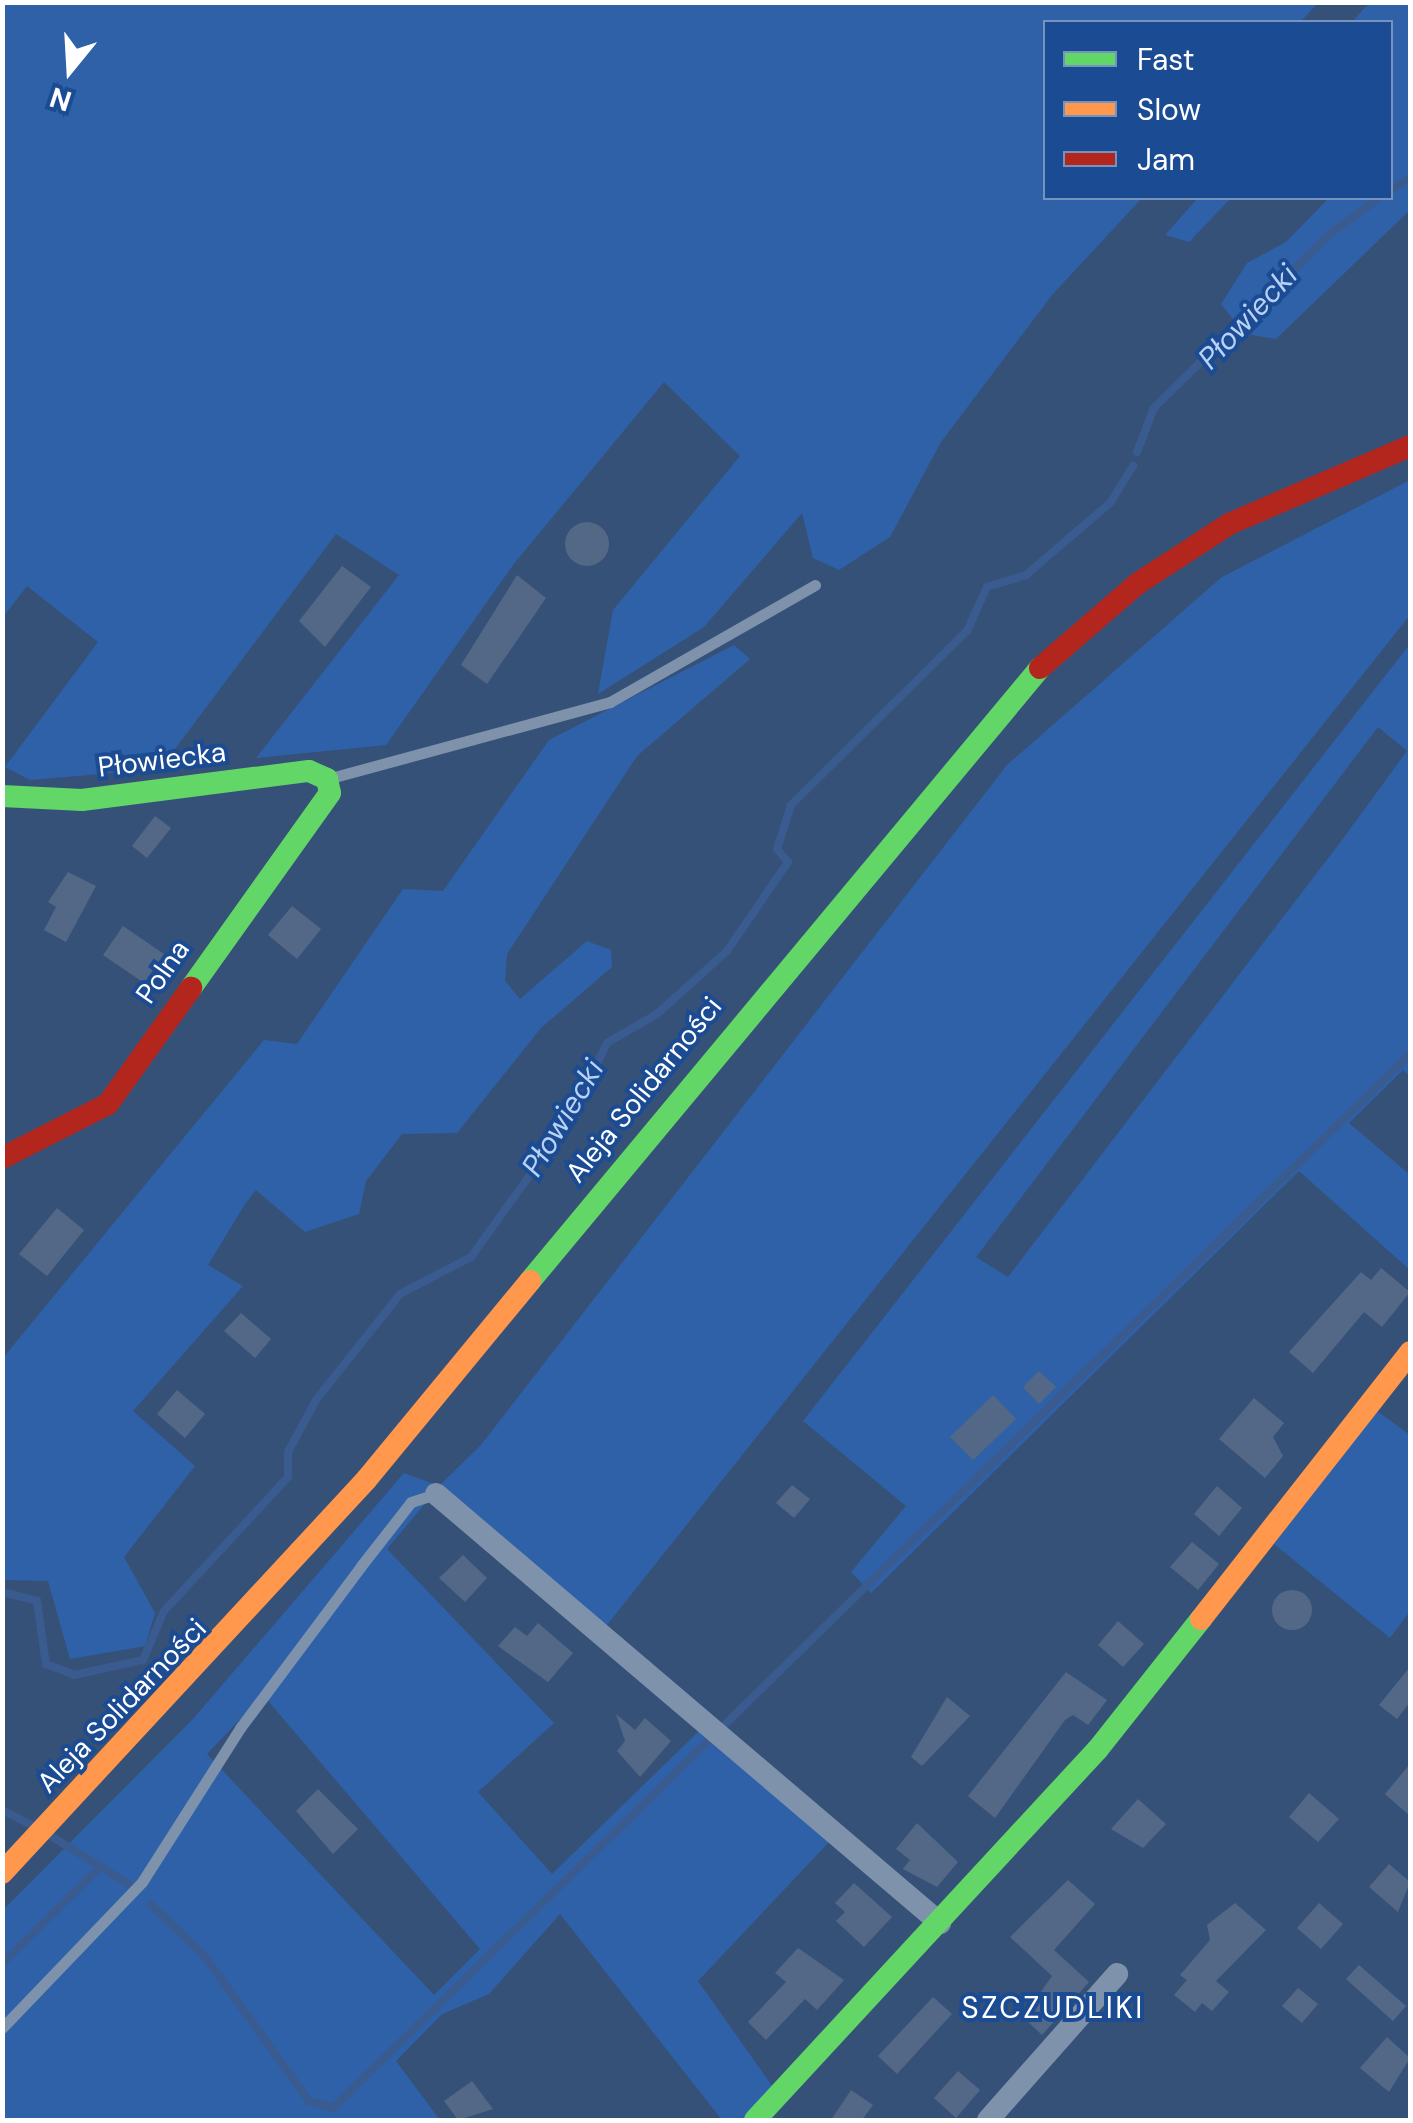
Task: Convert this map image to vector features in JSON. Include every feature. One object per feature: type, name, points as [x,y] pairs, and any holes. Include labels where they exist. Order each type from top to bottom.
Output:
[{"type":"main road","name":"Aleja Solidarności","points":[[8,1869],[366,1480],[1017,688],[1137,584],[1229,524],[1410,446]]},
{"type":"main road","name":"Płowiecka","points":[[2,796],[82,800],[309,771],[328,779]]},
{"type":"main road","name":"Polna","points":[[2,1158],[108,1104],[324,813],[328,779]]},
{"type":"main road","points":[[756,2120],[940,1922],[1192,1638],[1410,1352]]},
{"type":"street","points":[[436,1494],[725,1747],[940,1922]]},
{"type":"street","points":[[988,2120],[1117,1974]]},
{"type":"lane","points":[[328,779],[610,702],[815,585]]},
{"type":"lane","points":[[2,2028],[142,1882],[240,1728],[361,1566],[411,1502],[436,1494]]},
{"type":"shaded area","points":[[3,2],[1318,3],[1302,20],[1043,20],[1043,200],[1140,200],[1052,295],[941,442],[890,537],[839,570],[813,558],[802,513],[704,627],[598,694],[613,610],[740,456],[664,382],[513,565],[386,745],[256,758],[399,575],[336,534],[160,769],[30,780],[5,767],[98,642],[27,586],[3,617]]},
{"type":"shaded area","points":[[1370,2],[1410,3],[1410,210],[1276,339],[1245,334],[1221,304],[1247,263],[1286,242],[1327,200],[1393,200],[1393,20],[1354,20]]},
{"type":"shaded area","points":[[1196,200],[1229,200],[1189,242],[1165,235]]},
{"type":"shaded area","points":[[1410,480],[1410,615],[603,1630],[439,1487],[387,1549],[554,1723],[478,1792],[552,1874],[699,1731],[830,1841],[698,1981],[775,2090],[740,2120],[722,2120],[560,1914],[489,1994],[442,2014],[396,2061],[440,2120],[3,2120],[2,1911],[193,1719],[404,1473],[439,1486],[481,1445],[1007,765],[1222,577]],"holes":[[[263,1695],[480,1949],[434,1995],[207,1754]]]},
{"type":"shaded area","points":[[1410,644],[1410,1076],[1403,1070],[1349,1123],[1410,1175],[1410,1270],[1299,1171],[871,1593],[851,1572],[906,1506],[803,1421]],"holes":[[[1378,727],[1407,751],[1008,1277],[976,1257]]]},
{"type":"shaded area","points":[[734,645],[750,659],[637,756],[507,954],[505,981],[520,999],[587,941],[611,950],[612,967],[541,1028],[457,1133],[402,1134],[366,1181],[359,1214],[305,1232],[256,1190],[245,1204],[208,1265],[243,1286],[133,1411],[195,1466],[124,1557],[155,1613],[145,1646],[70,1659],[48,1581],[3,1580],[3,1358],[264,1040],[297,1044],[403,889],[443,891],[549,740]]},
{"type":"shaded area","points":[[1377,1411],[1410,1435],[1410,1611],[1390,1638],[1274,1544]]},
{"type":"building","points":[[587,522],[603,528],[609,544],[603,560],[587,566],[571,560],[565,544],[571,528]]},
{"type":"building","points":[[342,566],[371,587],[325,647],[299,621]]},
{"type":"building","points":[[517,575],[546,598],[487,684],[461,665]]},
{"type":"building","points":[[155,816],[171,828],[147,858],[132,846]]},
{"type":"building","points":[[68,872],[96,886],[66,942],[44,930],[56,907],[48,902]]},
{"type":"building","points":[[292,906],[321,929],[297,959],[268,935]]},
{"type":"building","points":[[123,926],[164,954],[144,983],[103,955]]},
{"type":"building","points":[[57,1208],[84,1230],[47,1276],[19,1254]]},
{"type":"building","points":[[1381,1268],[1410,1292],[1382,1327],[1364,1312],[1313,1373],[1289,1352],[1361,1272],[1371,1280]]},
{"type":"building","points":[[241,1313],[271,1339],[255,1358],[224,1331]]},
{"type":"building","points":[[1039,1371],[1056,1387],[1039,1404],[1023,1387]]},
{"type":"building","points":[[177,1390],[205,1414],[185,1438],[157,1414]]},
{"type":"building","points":[[993,1395],[1016,1419],[973,1460],[950,1437]]},
{"type":"building","points":[[1254,1398],[1284,1423],[1273,1437],[1283,1456],[1265,1478],[1219,1439]]},
{"type":"building","points":[[792,1485],[810,1499],[794,1518],[776,1503]]},
{"type":"building","points":[[1217,1486],[1242,1508],[1219,1536],[1194,1514]]},
{"type":"building","points":[[1192,1542],[1219,1564],[1198,1590],[1170,1567]]},
{"type":"building","points":[[463,1555],[487,1578],[465,1602],[439,1578]]},
{"type":"building","points":[[1292,1590],[1306,1596],[1312,1610],[1306,1624],[1292,1630],[1278,1624],[1272,1610],[1278,1596]]},
{"type":"building","points":[[1118,1621],[1144,1644],[1123,1667],[1098,1645]]},
{"type":"building","points":[[538,1623],[573,1653],[548,1682],[498,1646],[515,1627],[527,1636]]},
{"type":"building","points":[[1410,1667],[1410,1702],[1397,1719],[1379,1705]]},
{"type":"building","points":[[1066,1672],[1107,1700],[1088,1725],[1073,1715],[1065,1720],[995,1818],[968,1796]]},
{"type":"building","points":[[947,1697],[970,1716],[922,1766],[911,1757]]},
{"type":"building","points":[[616,1714],[635,1730],[645,1718],[671,1741],[640,1777],[617,1751],[625,1741]]},
{"type":"building","points":[[1410,1764],[1410,1816],[1385,1794]]},
{"type":"building","points":[[318,1789],[358,1829],[333,1854],[296,1811]]},
{"type":"building","points":[[1309,1793],[1339,1819],[1318,1842],[1289,1817]]},
{"type":"building","points":[[1138,1799],[1166,1824],[1143,1848],[1111,1829]]},
{"type":"building","points":[[917,1823],[958,1862],[937,1887],[903,1869],[910,1860],[896,1849]]},
{"type":"building","points":[[1389,1864],[1410,1882],[1398,1912],[1369,1887]]},
{"type":"building","points":[[1068,1880],[1095,1904],[1054,1950],[1089,1982],[1042,2035],[1023,2017],[1052,1976],[1010,1937]]},
{"type":"building","points":[[854,1883],[892,1917],[864,1947],[836,1921],[845,1912],[835,1903]]},
{"type":"building","points":[[1235,1903],[1266,1930],[1216,1981],[1229,1992],[1212,2011],[1202,2003],[1195,2012],[1174,1995],[1187,1980],[1180,1975],[1210,1940],[1207,1925]]},
{"type":"building","points":[[1319,1903],[1343,1924],[1321,1949],[1297,1928]]},
{"type":"building","points":[[798,1948],[844,1980],[817,2010],[805,1999],[766,2040],[748,2022],[786,1982],[775,1973]]},
{"type":"building","points":[[1359,1965],[1406,2006],[1393,2021],[1346,1979]]},
{"type":"building","points":[[1298,1988],[1318,2004],[1302,2023],[1282,2006]]},
{"type":"building","points":[[933,1997],[952,2014],[897,2074],[878,2056]]},
{"type":"building","points":[[1387,2037],[1410,2058],[1389,2092],[1360,2068]]},
{"type":"building","points":[[958,2071],[980,2090],[956,2118],[934,2098]]},
{"type":"building","points":[[472,2081],[493,2109],[458,2120],[444,2101]]},
{"type":"building","points":[[851,2090],[873,2105],[862,2120],[831,2120]]},
{"type":"waterway","name":"Płowiecki","points":[[1393,188],[1410,178]]},
{"type":"waterway","name":"Płowiecki","points":[[1137,452],[1154,408],[1330,234],[1376,200]]},
{"type":"waterway","name":"Płowiecki","points":[[2,1592],[37,1601],[46,1664],[74,1675],[143,1660],[164,1611],[288,1477],[288,1452],[316,1400],[400,1294],[471,1257],[570,1119],[607,1043],[657,1014],[727,951],[788,862],[777,849],[791,805],[967,631],[987,587],[1026,575],[1110,503],[1133,466]]},
{"type":"waterway","points":[[150,1904],[204,1955],[309,2101],[333,2108],[1410,1054]]},
{"type":"waterway","points":[[2,1810],[34,1826]]},
{"type":"waterway","points":[[46,1833],[129,1884]]},
{"type":"waterway","points":[[2,1964],[101,1866]]},
{"type":"traffic: fast","points":[[530,1281],[1040,668]]},
{"type":"traffic: fast","points":[[2,796],[82,800],[309,771],[327,779],[330,793],[191,988]]},
{"type":"traffic: fast","points":[[755,2120],[1098,1749],[1201,1619]]},
{"type":"traffic: slow","points":[[2,1873],[366,1480],[530,1281]]},
{"type":"traffic: slow","points":[[1201,1619],[1410,1352]]},
{"type":"traffic: jam","points":[[1040,668],[1137,584],[1229,524],[1410,446]]},
{"type":"traffic: jam","points":[[2,1158],[108,1104],[191,988]]},
{"type":"district","name":"SZCZUDLIKI","points":[[1053,2008]]}]
